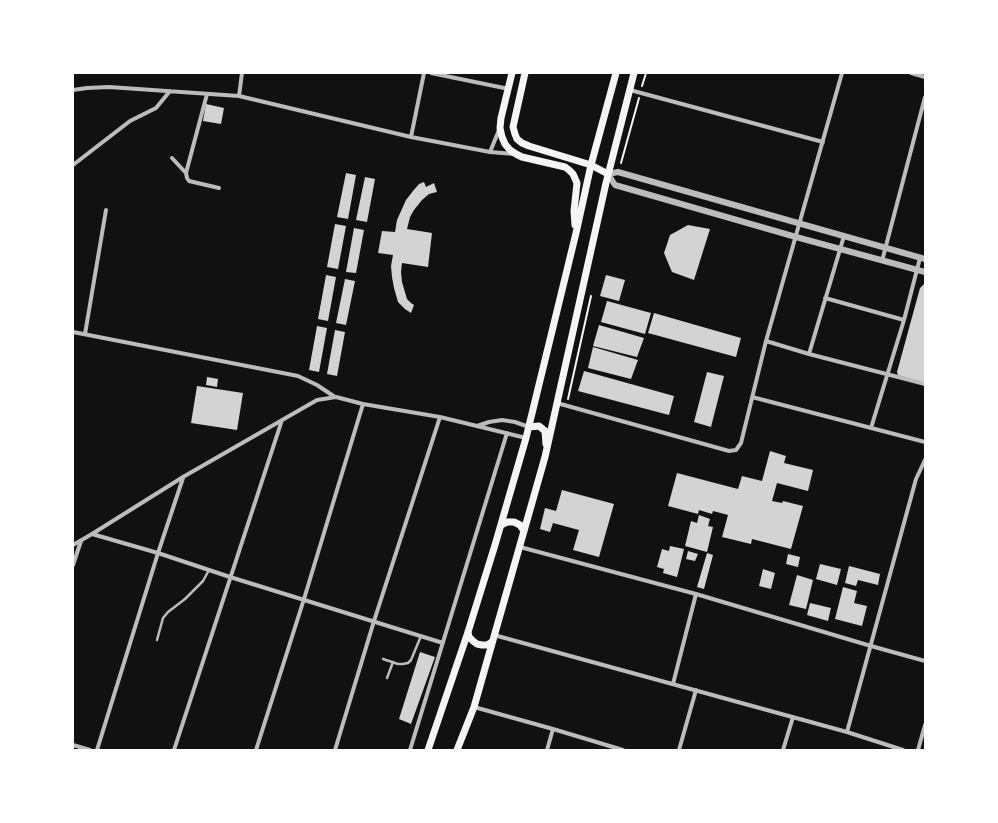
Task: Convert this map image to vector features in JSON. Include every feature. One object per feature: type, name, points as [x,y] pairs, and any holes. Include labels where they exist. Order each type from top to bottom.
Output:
[{"type":"main road","points":[[512,73],[501,118],[500,128],[502,137],[505,144],[516,154],[522,157],[564,167],[574,174],[577,183],[574,211],[576,233]]},
{"type":"main road","points":[[525,73],[513,127],[517,138],[522,143],[529,146],[591,165],[608,174]]},
{"type":"main road","points":[[428,750],[468,632],[526,438],[591,165],[616,73]]},
{"type":"main road","points":[[458,750],[474,707],[545,457],[604,191],[634,73]]},
{"type":"main road","points":[[529,427],[539,426],[544,431],[546,447],[545,457]]},
{"type":"main road","points":[[501,525],[507,522],[514,522],[520,525],[524,531]]},
{"type":"main road","points":[[468,632],[469,637],[477,644],[487,645],[492,642]]},
{"type":"street","points":[[240,96],[242,73]]},
{"type":"street","points":[[411,136],[424,73]]},
{"type":"street","points":[[431,73],[508,89]]},
{"type":"street","points":[[557,403],[729,451],[736,450],[740,443],[766,341],[842,73]]},
{"type":"street","points":[[911,73],[925,77]]},
{"type":"street","points":[[73,90],[109,87],[240,96],[411,136],[490,152],[516,154]]},
{"type":"street","points":[[630,90],[823,142]]},
{"type":"street","points":[[73,165],[130,121],[156,108],[170,91]]},
{"type":"street","points":[[207,94],[186,173],[186,178],[189,181],[218,188]]},
{"type":"street","points":[[882,261],[925,97]]},
{"type":"street","points":[[490,152],[500,128]]},
{"type":"street","points":[[172,158],[186,173]]},
{"type":"street","points":[[871,428],[888,375],[917,270],[923,258],[618,172],[608,174],[615,184],[796,238],[840,250],[882,261],[917,270],[925,272]]},
{"type":"street","points":[[85,334],[106,210]]},
{"type":"street","points":[[809,354],[844,236]]},
{"type":"street","points":[[825,298],[904,320]]},
{"type":"street","points":[[73,332],[298,376],[317,385],[336,397],[363,404],[440,418],[526,438]]},
{"type":"street","points":[[766,341],[809,354],[925,384]]},
{"type":"street","points":[[73,545],[183,477],[317,400],[336,397]]},
{"type":"street","points":[[752,397],[925,442]]},
{"type":"street","points":[[256,750],[304,599],[363,404]]},
{"type":"street","points":[[335,750],[374,621],[440,418]]},
{"type":"street","points":[[174,750],[282,420]]},
{"type":"street","points":[[477,426],[502,420],[516,422],[529,427]]},
{"type":"street","points":[[410,750],[507,433]]},
{"type":"street","points":[[847,732],[916,479],[925,460]]},
{"type":"street","points":[[97,750],[183,477]]},
{"type":"street","points":[[92,534],[158,553],[230,577],[443,643]]},
{"type":"street","points":[[73,566],[81,541]]},
{"type":"street","points":[[520,546],[696,594],[925,661]]},
{"type":"street","points":[[673,684],[696,594]]},
{"type":"street","points":[[494,635],[847,732],[903,750]]},
{"type":"street","points":[[679,750],[696,690]]},
{"type":"street","points":[[474,707],[623,750]]},
{"type":"street","points":[[783,750],[793,717]]},
{"type":"street","points":[[918,750],[925,725]]},
{"type":"street","points":[[547,750],[553,729]]},
{"type":"street","points":[[73,745],[90,750]]},
{"type":"lane","points":[[157,640],[163,618],[203,581],[209,570]]},
{"type":"lane","points":[[383,659],[403,664],[408,663],[411,660],[421,636]]},
{"type":"lane","points":[[387,678],[393,662]]},
{"type":"building","points":[[206,104],[224,108],[221,124],[203,121]]},
{"type":"building","points":[[346,173],[356,175],[348,219],[337,217]]},
{"type":"building","points":[[365,177],[375,179],[367,222],[356,220]]},
{"type":"building","points":[[424,182],[426,187],[434,183],[437,192],[429,194],[422,200],[410,217],[407,229],[432,233],[428,267],[402,263],[401,272],[407,299],[414,305],[411,313],[398,302],[392,277],[391,266],[393,255],[378,253],[382,231],[395,232],[397,220],[406,200],[419,184]]},
{"type":"building","points":[[335,224],[346,226],[338,269],[327,267]]},
{"type":"building","points":[[688,225],[710,229],[694,280],[672,272],[664,253],[670,235]]},
{"type":"building","points":[[354,228],[364,230],[356,273],[346,272]]},
{"type":"building","points":[[326,275],[336,277],[328,321],[318,319]]},
{"type":"building","points":[[606,275],[625,280],[619,301],[600,296]]},
{"type":"building","points":[[345,279],[355,281],[346,325],[336,323]]},
{"type":"building","points":[[925,283],[925,384],[898,375],[897,372],[920,288]]},
{"type":"building","points":[[607,301],[651,313],[645,334],[601,322]]},
{"type":"building","points":[[654,313],[741,338],[736,357],[648,333]]},
{"type":"building","points":[[599,325],[644,338],[637,357],[593,346]]},
{"type":"building","points":[[317,326],[327,328],[319,372],[309,370]]},
{"type":"building","points":[[335,330],[345,332],[337,376],[327,374]]},
{"type":"building","points":[[593,347],[638,360],[631,379],[588,368]]},
{"type":"building","points":[[584,371],[674,396],[669,415],[578,391]]},
{"type":"building","points":[[707,372],[724,376],[711,427],[694,422]]},
{"type":"building","points":[[207,377],[218,379],[217,387],[206,385]]},
{"type":"building","points":[[197,386],[243,393],[237,430],[191,423]]},
{"type":"building","points":[[770,451],[786,456],[784,463],[813,470],[808,491],[777,483],[772,501],[782,503],[783,501],[803,506],[791,549],[752,539],[751,544],[722,537],[728,515],[713,511],[712,514],[699,510],[698,514],[668,506],[677,473],[738,489],[742,476],[762,481]]},
{"type":"building","points":[[562,490],[614,504],[599,557],[573,550],[579,530],[553,523],[550,532],[540,529],[545,508],[556,511]]},
{"type":"building","points":[[699,515],[710,519],[708,526],[713,527],[707,552],[685,546],[691,521],[697,523]]},
{"type":"building","points":[[670,546],[684,549],[677,577],[663,573],[664,569],[657,567],[662,549],[669,551]]},
{"type":"building","points":[[688,551],[698,554],[695,561],[686,559]]},
{"type":"building","points":[[707,553],[713,555],[704,589],[697,587]]},
{"type":"building","points":[[788,554],[800,557],[798,567],[786,564]]},
{"type":"building","points":[[820,564],[841,569],[837,585],[816,579]]},
{"type":"building","points":[[849,566],[880,574],[878,585],[858,580],[856,586],[845,583]]},
{"type":"building","points":[[763,569],[775,573],[771,589],[759,586]]},
{"type":"building","points":[[797,575],[813,580],[806,609],[789,605]]},
{"type":"building","points":[[843,587],[857,591],[854,603],[867,606],[862,626],[835,619]]},
{"type":"building","points":[[810,603],[831,608],[828,621],[807,615]]},
{"type":"building","points":[[420,652],[435,657],[411,724],[399,719]]}]
